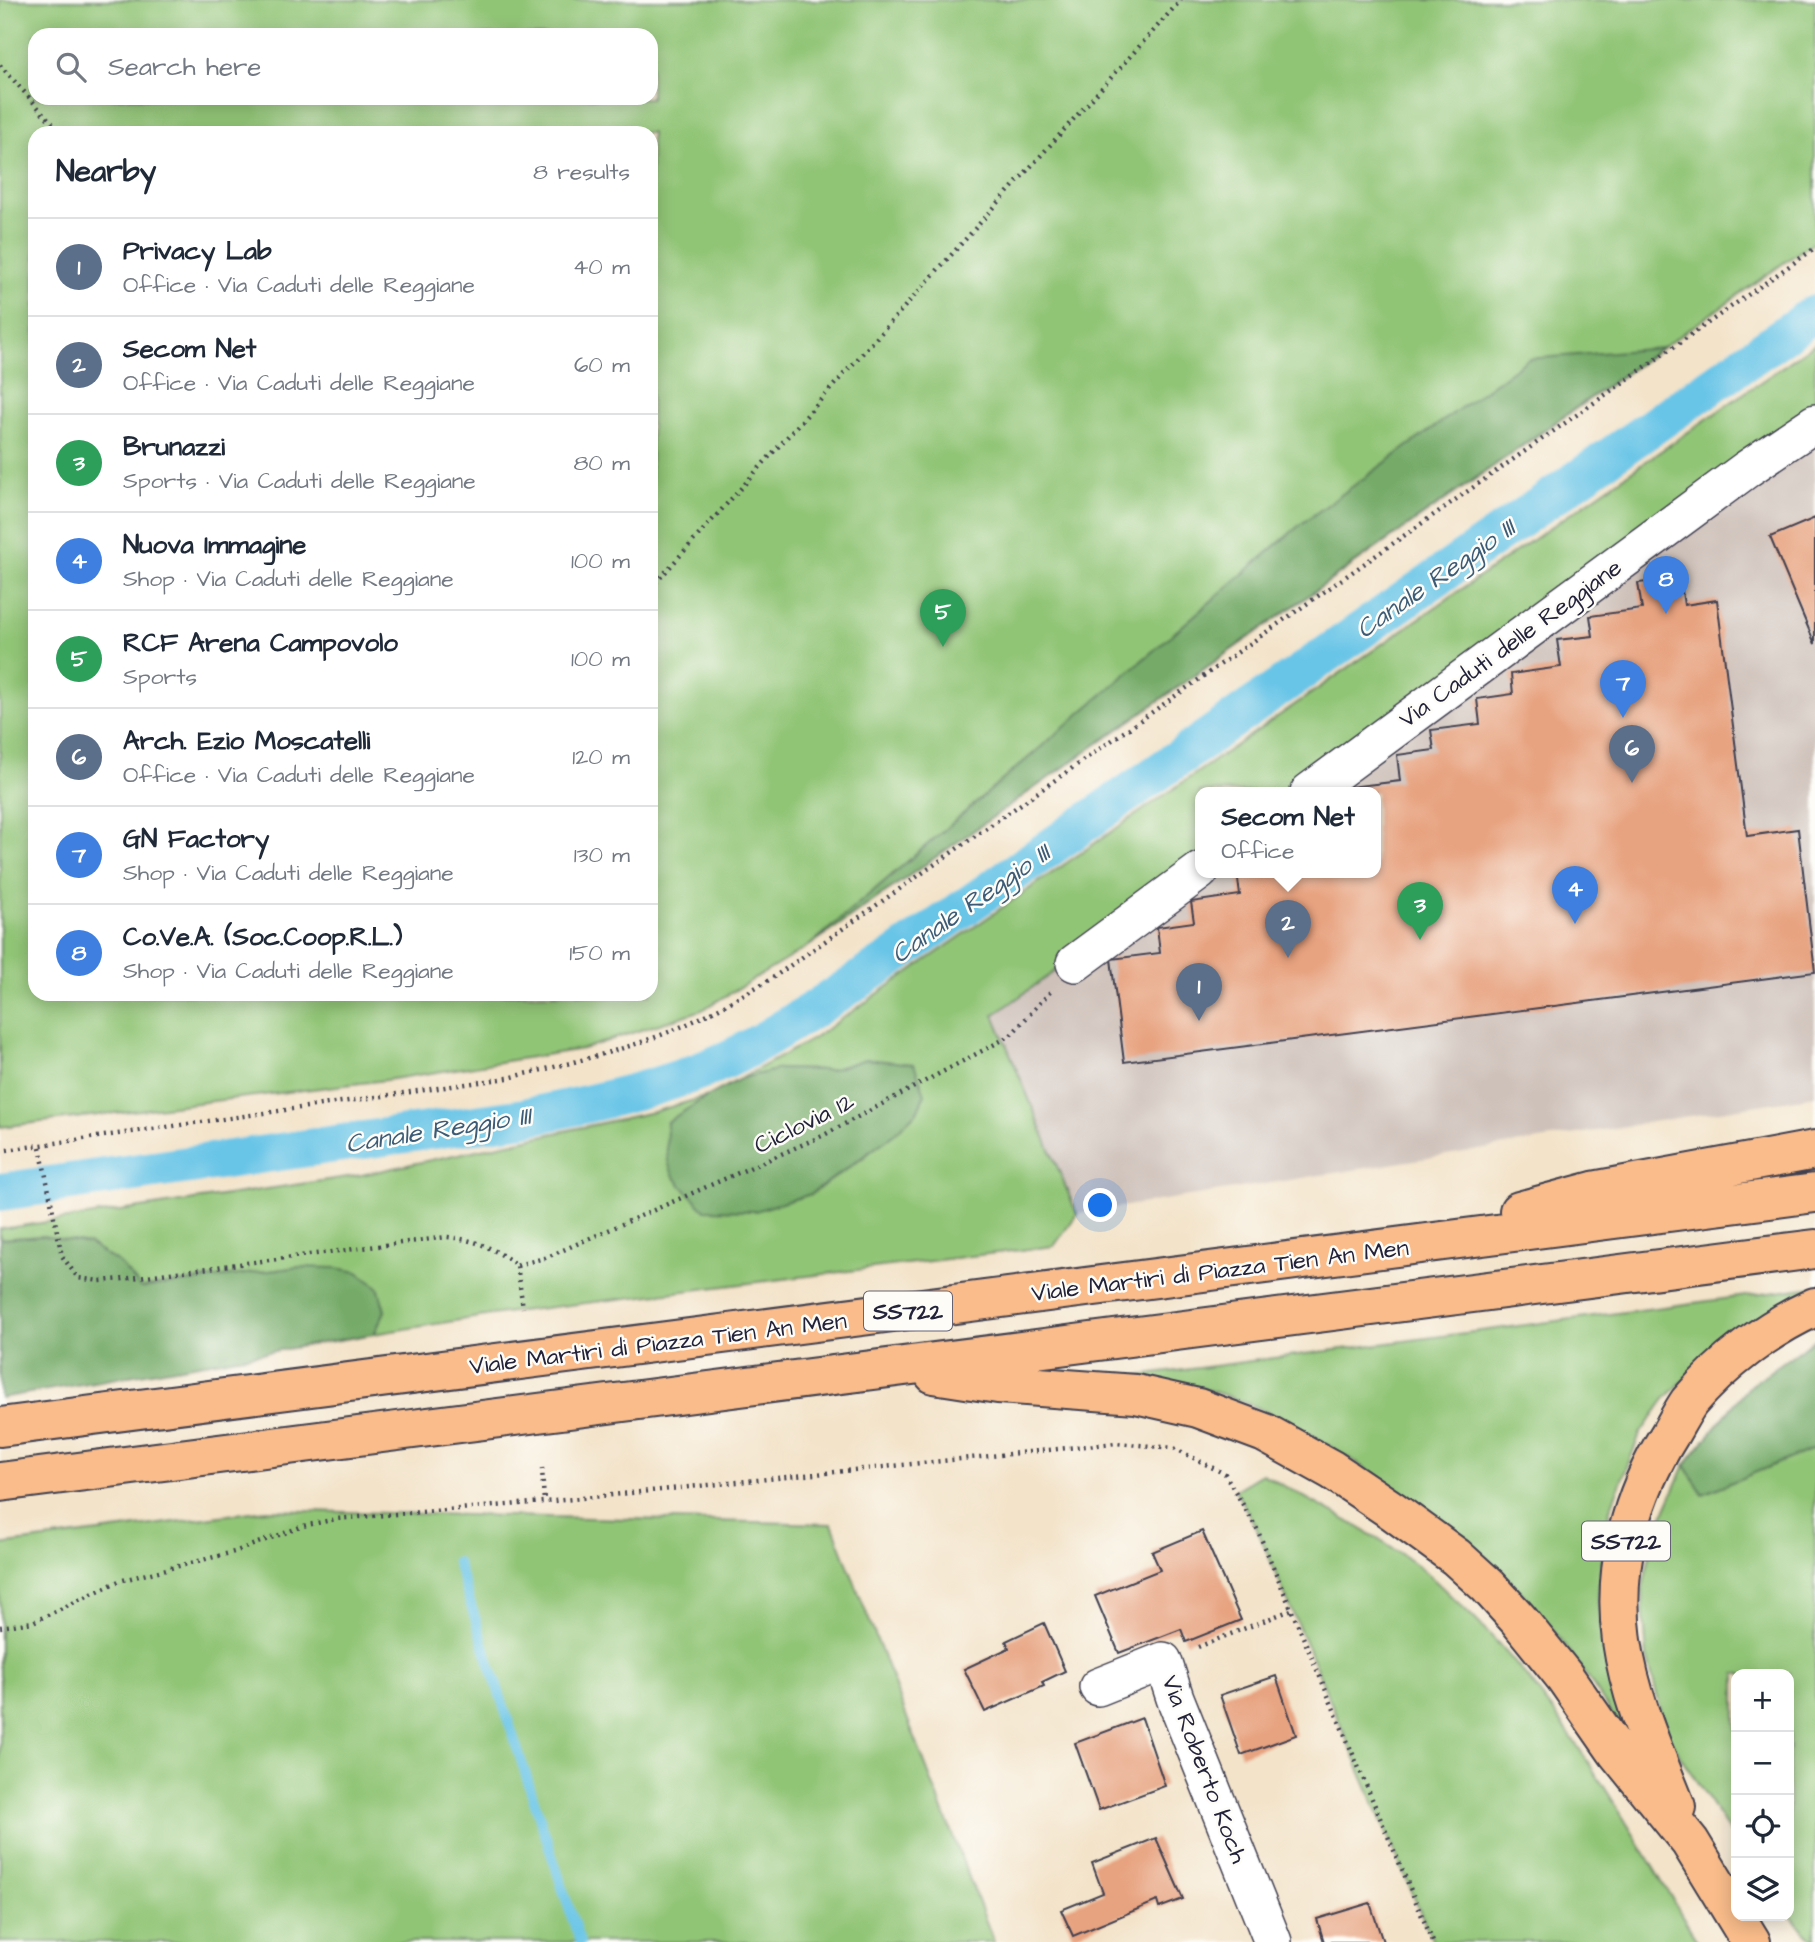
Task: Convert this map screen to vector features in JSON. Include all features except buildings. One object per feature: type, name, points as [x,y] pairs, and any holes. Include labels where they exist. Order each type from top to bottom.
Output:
[{"type":"highway","points":[[1374,1250],[1593,1191],[1815,1150]]},
{"type":"highway","name":"Viale Martiri di Piazza Tien An Men","points":[[0,1427],[1815,1193]]},
{"type":"highway","name":"SS722","points":[[0,1482],[1815,1249]]},
{"type":"highway","name":"SS722","points":[[1690,1842],[1636,1701],[1622,1641],[1620,1582],[1624,1548],[1634,1505],[1657,1455],[1688,1403],[1733,1359],[1790,1318],[1815,1307]]},
{"type":"highway","name":"SS722","points":[[891,1367],[998,1384],[1136,1394],[1198,1408],[1265,1433],[1332,1470],[1456,1557],[1488,1586],[1564,1676],[1617,1752],[1690,1842],[1751,1942]]},
{"type":"street","name":"Via Caduti delle Reggiane","points":[[1316,787],[1747,469],[1815,423]]},
{"type":"street","points":[[1075,963],[1195,875]]},
{"type":"street","name":"Via Roberto Koch","points":[[1098,1687],[1163,1661],[1175,1699],[1273,1942]]},
{"type":"path","points":[[658,580],[1181,0]]},
{"type":"path","points":[[0,65],[28,96]]},
{"type":"path","points":[[36,105],[55,126]]},
{"type":"path","points":[[0,1151],[508,1078],[612,1050],[682,1026],[718,1009],[782,971],[1815,248]]},
{"type":"path","name":"Ciclovia 12","points":[[517,1265],[545,1258],[726,1180],[822,1136],[921,1084],[1010,1035],[1075,963]]},
{"type":"path","points":[[40,1147],[62,1256],[78,1278],[100,1281],[447,1237],[472,1240],[496,1250],[517,1265],[523,1308]]},
{"type":"path","points":[[0,1627],[33,1622],[119,1581],[234,1552],[303,1527],[336,1520],[544,1502],[1115,1443],[1174,1448],[1225,1474],[1257,1529],[1433,1942]]},
{"type":"path","points":[[542,1468],[544,1502]]},
{"type":"path","points":[[1163,1661],[1291,1610]]},
{"type":"shaded area","points":[[1815,432],[1815,1096],[1077,1214],[993,1015],[1195,873],[1195,878],[1381,878],[1381,787],[1316,787]]},
{"type":"green space","points":[[0,0],[1815,0],[1815,241],[809,946],[702,1010],[583,1049],[386,1080],[0,1127]]},
{"type":"green space","points":[[1815,344],[1815,427],[1313,787],[1195,787],[1195,871],[994,1015],[1077,1214],[1054,1246],[504,1313],[374,1334],[385,1311],[378,1287],[299,1267],[140,1288],[120,1264],[43,1236],[0,1239],[0,1229],[361,1175],[653,1112],[708,1096],[667,1122],[811,1194],[863,1158],[917,1112],[866,1059],[830,1070],[780,1069],[740,1079],[814,1038]]},
{"type":"green space","points":[[1661,348],[809,946],[1301,524],[1528,359]]},
{"type":"green space","points":[[866,1059],[914,1064],[925,1094],[917,1112],[893,1135],[811,1194],[755,1211],[705,1210],[672,1172],[667,1153],[667,1122],[708,1096],[740,1079],[779,1069],[830,1070]]},
{"type":"green space","points":[[43,1236],[89,1244],[120,1264],[141,1288],[299,1267],[337,1268],[358,1272],[378,1287],[385,1311],[374,1334],[0,1398],[0,1239]]},
{"type":"green space","points":[[1815,1287],[1735,1331],[1665,1399],[1640,1434],[1610,1509],[1598,1600],[1603,1644],[1636,1752],[1582,1670],[1538,1611],[1504,1574],[1443,1522],[1339,1452],[1272,1414],[1207,1390],[1130,1377]]},
{"type":"green space","points":[[1815,1339],[1815,1448],[1703,1494],[1685,1465],[1748,1387]]},
{"type":"green space","points":[[1815,1448],[1815,1941],[1794,1920],[1794,1669],[1731,1669],[1731,1834],[1668,1737],[1647,1657],[1642,1592],[1654,1536],[1685,1465],[1703,1493]]},
{"type":"green space","points":[[1262,1474],[1400,1553],[1440,1585],[1490,1635],[1525,1674],[1587,1761],[1698,1942],[1433,1942],[1257,1529],[1235,1490]]},
{"type":"green space","points":[[266,1510],[832,1524],[994,1942],[0,1942],[0,1545]]},
{"type":"waterway","name":"Canale Reggio III","points":[[0,1192],[525,1117],[639,1091],[696,1072],[748,1049],[888,961],[1815,313]]},
{"type":"waterway","points":[[457,1562],[580,1942]]},
{"type":"place","name":"Co.Ve.A. (Soc.Coop.R.L.)","points":[[1666,614]]},
{"type":"place","name":"RCF Arena Campovolo","points":[[943,647]]},
{"type":"place","name":"GN Factory","points":[[1623,718]]},
{"type":"place","name":"Arch. Ezio Moscatelli","points":[[1632,783]]},
{"type":"place","name":"Nuova Immagine","points":[[1575,924]]},
{"type":"place","name":"Brunazzi","points":[[1420,940]]},
{"type":"place","name":"Secom Net","points":[[1288,958]]},
{"type":"place","name":"Privacy Lab","points":[[1199,1021]]}]
